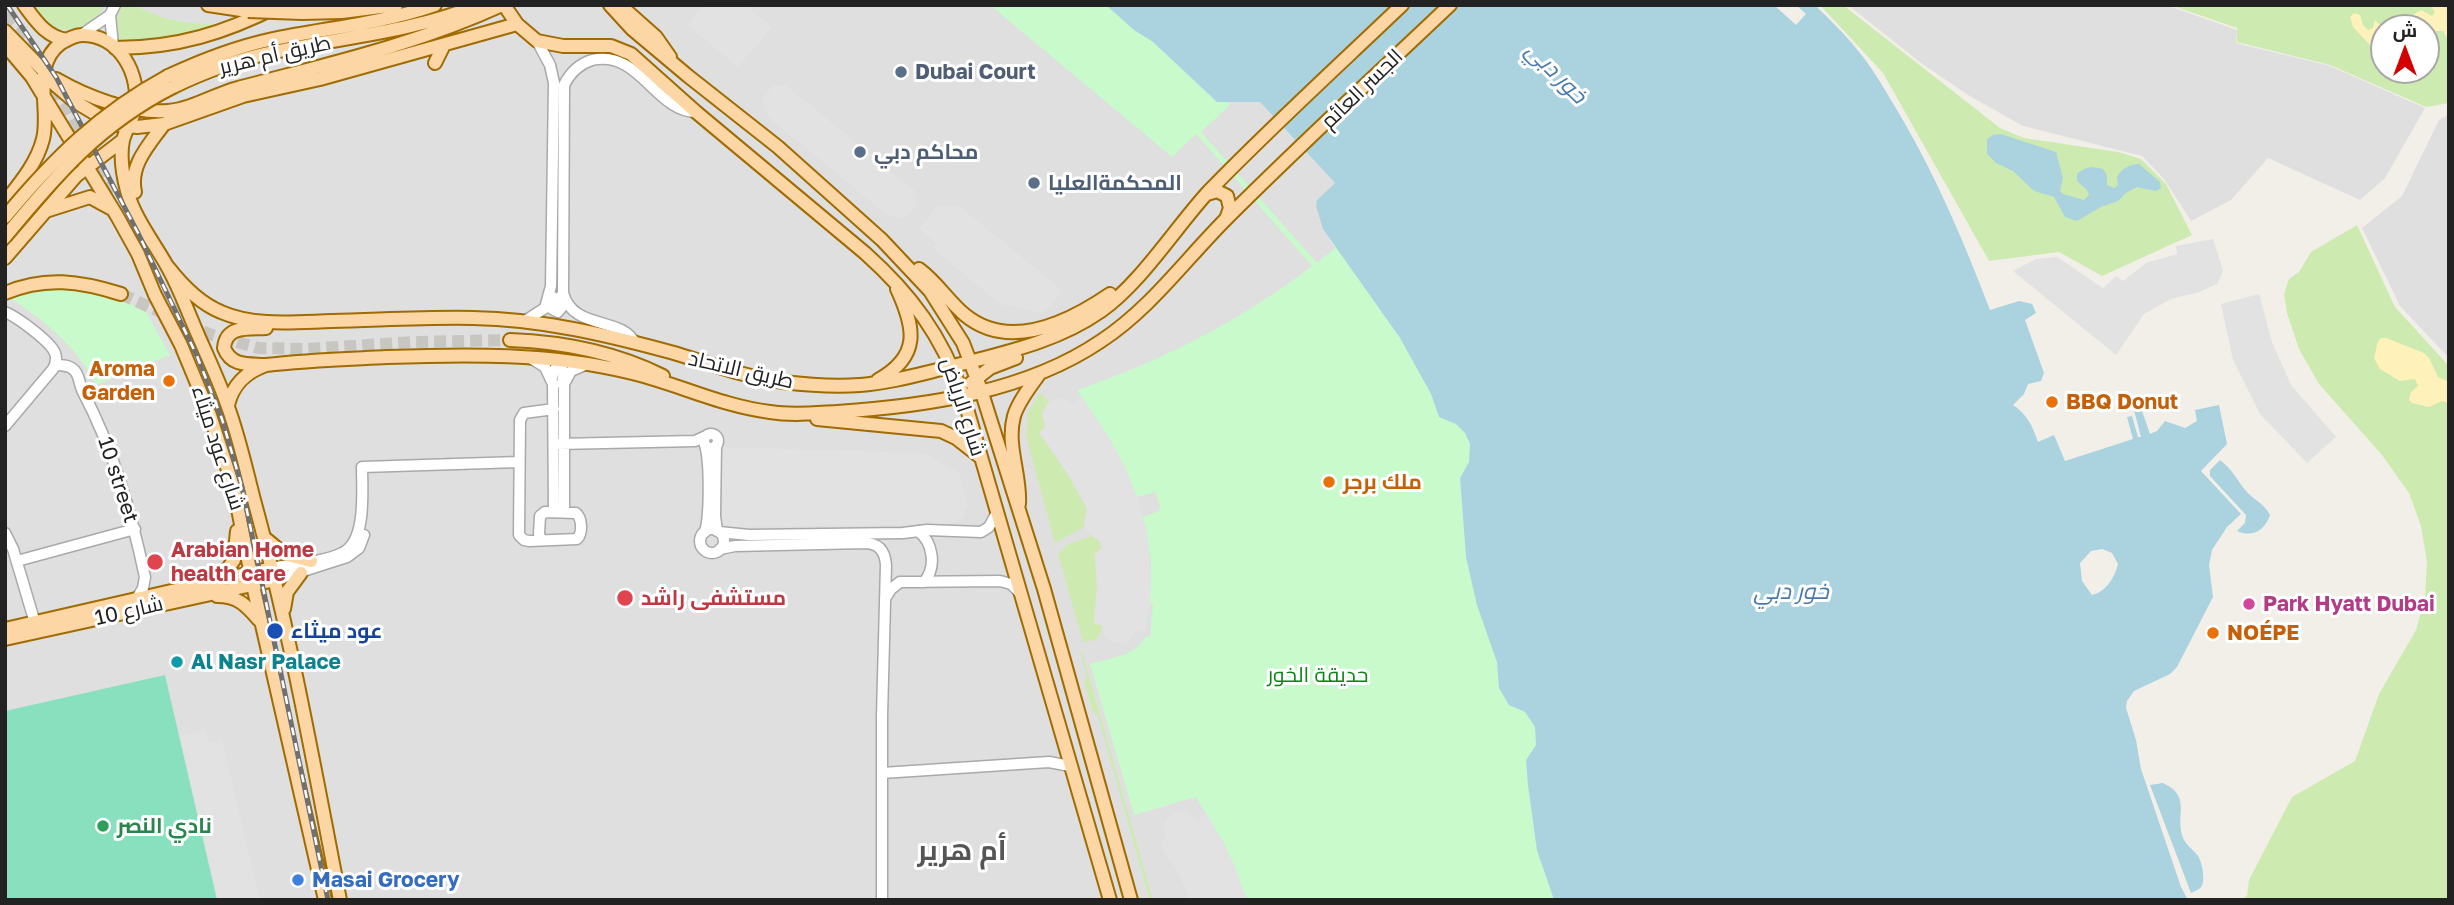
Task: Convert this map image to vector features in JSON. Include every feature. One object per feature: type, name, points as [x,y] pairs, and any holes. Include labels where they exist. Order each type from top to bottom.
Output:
[{"type":"main road","points":[[24,5],[46,31],[67,40]]},
{"type":"main road","points":[[208,5],[248,11],[303,13],[342,12],[396,5]]},
{"type":"main road","points":[[114,47],[153,46],[202,38],[250,20],[280,5]]},
{"type":"main road","name":"طريق أم هرير","points":[[5,237],[74,157],[196,62],[246,46],[379,21],[436,5]]},
{"type":"main road","name":"طريق أم هرير","points":[[5,218],[80,135],[122,103],[170,81],[198,75],[251,57],[464,17],[478,5]]},
{"type":"main road","points":[[45,72],[80,91],[135,108],[176,110],[236,89],[391,48],[464,17],[503,5],[517,24],[537,41]]},
{"type":"main road","name":"شارع الرياض","points":[[610,5],[632,29],[673,64],[778,147],[906,264],[936,299],[965,346],[1044,589],[1131,900]]},
{"type":"main road","points":[[620,5],[661,43],[673,64]]},
{"type":"main road","name":"الجسر العائم","points":[[1252,147],[1402,5]]},
{"type":"main road","name":"الجسر العائم","points":[[1275,172],[1450,5]]},
{"type":"main road","points":[[5,31],[53,83],[91,113],[128,127],[164,124],[243,96],[320,79],[517,24]]},
{"type":"main road","points":[[5,202],[39,151],[45,123],[45,72],[54,50],[67,40],[81,35],[100,39],[114,47],[134,75],[135,108],[123,140],[123,169],[127,191],[146,233]]},
{"type":"main road","name":"شارع الرياض","points":[[537,41],[563,46],[611,46],[631,54],[891,276],[932,326],[953,366],[963,395],[1110,900]]},
{"type":"main road","name":"شارع عود ميثاء","points":[[5,45],[32,77],[117,216],[138,254],[199,385],[234,489],[261,622],[325,900]]},
{"type":"main road","points":[[435,63],[444,45]]},
{"type":"main road","points":[[146,233],[133,175],[140,159],[164,124]]},
{"type":"main road","points":[[5,258],[86,167],[123,140]]},
{"type":"main road","name":"طريق الاتحاد","points":[[168,267],[190,292],[219,311],[256,321],[455,318],[525,321],[569,327],[635,343],[768,380],[826,386],[865,385],[1013,351],[1069,330],[1116,299],[1207,194],[1252,147]]},
{"type":"main road","name":"طريق الاتحاد","points":[[228,405],[232,391],[245,375],[267,365],[444,355],[525,356],[628,372],[729,404],[793,415],[889,407],[963,395],[979,384],[1040,372],[1099,343],[1146,305],[1275,172]]},
{"type":"main road","points":[[1207,194],[1217,191],[1227,196],[1230,208],[1226,220]]},
{"type":"main road","points":[[46,211],[90,197],[104,203],[117,216]]},
{"type":"main road","name":"شارع عود ميثاء","points":[[146,233],[168,267],[228,405],[274,574],[340,900]]},
{"type":"main road","points":[[906,264],[933,281],[971,320],[986,327],[1011,332],[1048,327],[1077,314],[1110,295],[1142,271]]},
{"type":"main road","points":[[865,385],[886,375],[910,350],[911,326],[891,276]]},
{"type":"main road","points":[[5,293],[39,282],[59,281],[79,282],[121,294]]},
{"type":"main road","points":[[267,365],[231,359],[224,348],[227,336],[238,329],[311,322]]},
{"type":"main road","points":[[979,384],[998,365],[1053,343],[1069,330]]},
{"type":"main road","points":[[510,340],[550,342],[608,354],[648,368],[688,390]]},
{"type":"main road","points":[[946,352],[957,354],[965,346]]},
{"type":"main road","points":[[1018,512],[1019,484],[1012,444],[1014,416],[1040,372]]},
{"type":"main road","points":[[967,413],[974,403],[985,405]]},
{"type":"main road","points":[[793,415],[941,431],[956,438],[980,457]]},
{"type":"main road","points":[[219,581],[231,566],[236,554],[234,489]]},
{"type":"main road","points":[[265,538],[284,554],[311,561]]},
{"type":"main road","points":[[283,616],[287,592],[300,573]]},
{"type":"main road","points":[[252,579],[274,574]]},
{"type":"main road","name":"شارع 10","points":[[5,629],[219,581],[252,579]]},
{"type":"main road","name":"شارع 10","points":[[5,639],[196,596],[252,579]]},
{"type":"main road","points":[[196,596],[232,597],[246,604],[261,622]]},
{"type":"street","points":[[81,35],[110,15],[115,5]]},
{"type":"street","points":[[110,15],[114,47]]},
{"type":"street","points":[[537,41],[550,65],[554,83],[556,287],[573,310],[592,321],[626,332],[635,343]]},
{"type":"street","points":[[525,321],[543,310],[556,287],[563,93],[568,77],[584,62],[605,58],[616,60],[637,72],[679,108],[696,112]]},
{"type":"street","points":[[5,312],[54,351],[54,367],[5,426]]},
{"type":"street","points":[[525,356],[539,362],[552,378]]},
{"type":"street","points":[[559,512],[559,444],[564,391],[568,375],[585,365]]},
{"type":"street","name":"10 street","points":[[54,367],[75,370],[80,387],[110,449],[135,529],[145,577]]},
{"type":"street","points":[[559,444],[552,378],[555,369],[563,370],[561,387],[564,391]]},
{"type":"street","points":[[541,539],[540,516],[545,512],[573,512],[580,516],[579,538],[526,541],[519,535],[522,415],[554,409]]},
{"type":"street","points":[[559,444],[705,442]]},
{"type":"street","points":[[705,442],[715,516],[723,542],[720,549]]},
{"type":"street","points":[[705,442],[708,457],[708,514],[705,532],[700,538],[703,549],[713,553],[720,549],[742,546],[870,543],[883,551],[886,565],[881,773],[882,900]]},
{"type":"street","points":[[274,574],[300,573],[347,557],[359,548],[364,531],[362,467],[467,466],[519,462]]},
{"type":"street","points":[[274,574],[338,555],[349,549],[358,535],[362,510]]},
{"type":"street","points":[[705,532],[711,530],[789,535],[981,532],[989,527],[996,513]]},
{"type":"street","points":[[17,561],[135,529]]},
{"type":"street","points":[[918,531],[927,537],[931,547],[930,573],[924,582]]},
{"type":"street","points":[[5,533],[17,561],[35,623]]},
{"type":"street","points":[[886,565],[900,582]]},
{"type":"street","points":[[145,577],[163,594]]},
{"type":"street","points":[[136,600],[143,589],[145,577]]},
{"type":"street","points":[[885,600],[891,589],[900,582],[1000,581],[1011,584],[1019,593]]},
{"type":"street","points":[[1049,762],[1064,745]]},
{"type":"street","points":[[881,773],[1049,762],[1070,766]]},
{"type":"shaded area","points":[[5,5],[1106,5],[1217,102],[1260,102],[1335,183],[1317,200],[1331,241],[1383,314],[1515,706],[1544,872],[1554,900],[5,900]]},
{"type":"shaded area","points":[[701,5],[745,5],[772,27],[738,67],[687,25]]},
{"type":"shaded area","points":[[1848,5],[2166,5],[2237,30],[2236,43],[2330,66],[2425,108],[2385,178],[2360,200],[2268,158],[2231,200],[2191,221],[2164,179],[2142,156],[2023,126],[1968,95],[1921,63]]},
{"type":"shaded area","points":[[786,85],[915,191],[917,206],[903,220],[884,213],[768,117],[761,101],[772,86]]},
{"type":"shaded area","points":[[2449,114],[2449,358],[2400,306],[2362,228],[2402,196],[2439,120]]},
{"type":"shaded area","points":[[938,205],[961,207],[1063,291],[1044,313],[1000,304],[932,248],[936,243],[919,229]]},
{"type":"shaded area","points":[[2213,239],[2223,271],[2217,284],[2171,299],[2144,314],[2116,355],[2013,271],[2036,259],[2057,257],[2103,288],[2116,276],[2123,281],[2146,263],[2177,254],[2176,246]]},
{"type":"shaded area","points":[[2259,294],[2272,342],[2291,385],[2336,437],[2307,463],[2260,414],[2233,360],[2221,304]]},
{"type":"shaded area","points":[[1082,397],[1125,467],[1147,531],[1151,574],[1145,632],[1137,630],[1130,640],[1123,644],[1111,642],[1105,636],[1102,625],[1094,624],[1097,588],[1095,553],[1101,549],[1101,543],[1086,530],[1084,523],[1087,508],[1039,432],[1045,427],[1042,414],[1049,402],[1062,398],[1074,404]]},
{"type":"shaded area","points":[[722,447],[924,453],[959,473],[968,505],[962,519],[951,524],[732,527],[722,523]]},
{"type":"shaded area","points":[[206,730],[209,743],[222,740],[260,900],[218,900],[180,736]]},
{"type":"shaded area","points":[[1180,811],[1188,812],[1197,820],[1207,814],[1233,862],[1247,900],[1190,900],[1176,869],[1160,844],[1166,839],[1163,827],[1166,819]]},
{"type":"green space","points":[[34,5],[105,5],[95,19],[83,27],[69,30],[52,27]]},
{"type":"green space","points":[[123,5],[176,21],[229,25],[180,41],[116,43],[112,27]]},
{"type":"green space","name":"حديقة الخور","points":[[990,5],[1106,5],[1134,30],[1153,42],[1217,102],[1229,102],[1229,106],[1201,132],[1317,263],[1336,247],[1400,338],[1431,394],[1439,417],[1450,420],[1465,433],[1469,441],[1470,460],[1460,478],[1466,557],[1477,605],[1497,662],[1499,688],[1509,705],[1525,712],[1535,727],[1536,745],[1526,760],[1528,785],[1537,850],[1554,900],[1247,900],[1225,845],[1196,797],[1134,815],[1090,664],[1129,652],[1145,637],[1150,637],[1153,604],[1150,603],[1151,560],[1143,517],[1159,511],[1160,506],[1155,492],[1137,497],[1108,436],[1077,390],[1170,353],[1199,338],[1257,304],[1312,266],[1196,134],[1172,157]]},
{"type":"green space","points":[[1820,5],[1843,5],[2000,128],[2024,138],[2118,152],[2141,159],[2166,184],[2192,235],[2102,276],[2059,252],[1989,261],[1883,73]]},
{"type":"green space","points":[[2170,5],[2449,5],[2449,103],[2426,107],[2373,84],[2440,84],[2440,14],[2370,14],[2370,82],[2330,65],[2237,42],[2237,28]]},
{"type":"green space","points":[[2357,225],[2395,307],[2449,366],[2449,900],[2241,900],[2247,896],[2249,880],[2292,797],[2355,761],[2379,694],[2416,630],[2425,597],[2427,562],[2421,526],[2409,493],[2382,455],[2319,384],[2299,349],[2287,313],[2284,294],[2289,279],[2299,272],[2311,252]]},
{"type":"green space","points":[[55,286],[112,295],[146,312],[170,355],[96,385],[69,346],[47,325],[8,296]]},
{"type":"green space","points":[[1040,393],[1049,402],[1043,410],[1045,427],[1039,433],[1069,476],[1087,509],[1084,527],[1055,543],[1026,436],[1028,412]]},
{"type":"green space","points":[[1092,536],[1099,541],[1101,549],[1095,553],[1097,588],[1094,623],[1102,624],[1096,640],[1083,642],[1058,554],[1068,544]]},
{"type":"green space","points":[[1080,651],[1153,900],[1150,900],[1097,713],[1093,713]]},
{"type":"green space","name":"نادي النصر","points":[[165,675],[217,900],[5,900],[5,711]]},
{"type":"sand","points":[[2430,5],[2449,8],[2449,41],[2443,31],[2440,31],[2440,14],[2434,14],[2435,12]]},
{"type":"sand","points":[[2354,13],[2360,15],[2363,25],[2370,29],[2370,45],[2353,27],[2350,17]]},
{"type":"sand","points":[[2381,338],[2424,353],[2429,358],[2438,377],[2449,382],[2449,409],[2446,402],[2442,401],[2429,407],[2409,400],[2411,392],[2418,386],[2415,379],[2400,381],[2380,369],[2374,358]]},
{"type":"water","name":"خور دبي","points":[[1106,5],[1774,5],[1796,25],[1806,14],[1796,5],[1815,5],[1865,59],[1900,115],[1949,211],[1990,310],[2019,301],[2032,304],[2036,313],[2025,320],[2044,373],[2041,381],[2028,384],[2024,394],[2013,405],[2029,421],[2038,442],[2054,435],[2065,461],[2133,439],[2127,417],[2132,416],[2138,437],[2141,437],[2134,410],[2141,408],[2150,434],[2157,431],[2165,421],[2185,428],[2197,421],[2195,410],[2219,405],[2227,444],[2201,471],[2241,514],[2227,527],[2212,550],[2209,565],[2213,597],[2177,667],[2170,674],[2134,691],[2126,708],[2141,769],[2181,887],[2188,900],[1554,900],[1537,850],[1528,785],[1526,760],[1536,745],[1535,727],[1525,712],[1509,705],[1499,688],[1497,662],[1477,605],[1466,557],[1460,478],[1469,462],[1470,444],[1465,433],[1456,424],[1439,417],[1431,394],[1400,338],[1323,229],[1316,206],[1317,200],[1335,183],[1260,102],[1217,102],[1153,42],[1134,30]],"holes":[[[2102,549],[2112,553],[2118,564],[2115,574],[2106,587],[2092,595],[2082,581],[2080,563],[2091,551]]]},
{"type":"water","points":[[2001,134],[2056,152],[2063,178],[2060,191],[2063,194],[2084,200],[2089,195],[2077,181],[2077,174],[2086,168],[2104,170],[2107,185],[2114,188],[2118,185],[2117,177],[2121,172],[2129,166],[2139,164],[2160,182],[2161,188],[2156,191],[2137,187],[2118,201],[2077,221],[2065,217],[2054,197],[2034,191],[2013,171],[1996,163],[1987,154],[1987,139]]},
{"type":"water","points":[[2220,460],[2270,515],[2258,531],[2248,534],[2237,531],[2245,523],[2246,515],[2210,476],[2210,470]]},
{"type":"water","points":[[2163,783],[2172,788],[2180,799],[2182,835],[2198,856],[2202,867],[2202,884],[2191,893],[2150,785]]},
{"type":"tunnel","points":[[5,15],[48,70]]},
{"type":"tunnel","points":[[56,87],[110,196]]},
{"type":"tunnel","points":[[144,258],[167,300],[182,320]]},
{"type":"tunnel","points":[[121,294],[209,334],[258,348],[307,349],[414,342],[510,340]]},
{"type":"railway","points":[[7,5],[56,77],[138,233],[197,356],[222,419],[242,487],[328,900]]},
{"type":"place","name":"Dubai Court","points":[[901,72]]},
{"type":"place","name":"محاكم دبي","points":[[860,152]]},
{"type":"place","name":"المحكمةالعليا","points":[[1034,183]]},
{"type":"place","name":"Aroma Garden","points":[[169,381]]},
{"type":"place","name":"BBQ Donut","points":[[2052,402]]},
{"type":"place","name":"ملك برجر","points":[[1329,482]]},
{"type":"place","name":"Arabian Home health care","points":[[155,562]]},
{"type":"place","name":"مستشفى راشد","points":[[625,598]]},
{"type":"place","name":"Park Hyatt Dubai","points":[[2249,604]]},
{"type":"place","name":"عود ميثاء","points":[[275,631]]},
{"type":"place","name":"NOÉPE","points":[[2213,633]]},
{"type":"place","name":"Al Nasr Palace","points":[[177,662]]},
{"type":"place","name":"نادي النصر","points":[[103,826]]},
{"type":"place","name":"Masai Grocery","points":[[298,880]]},
{"type":"district","name":"أم هرير","points":[[962,851]]}]
